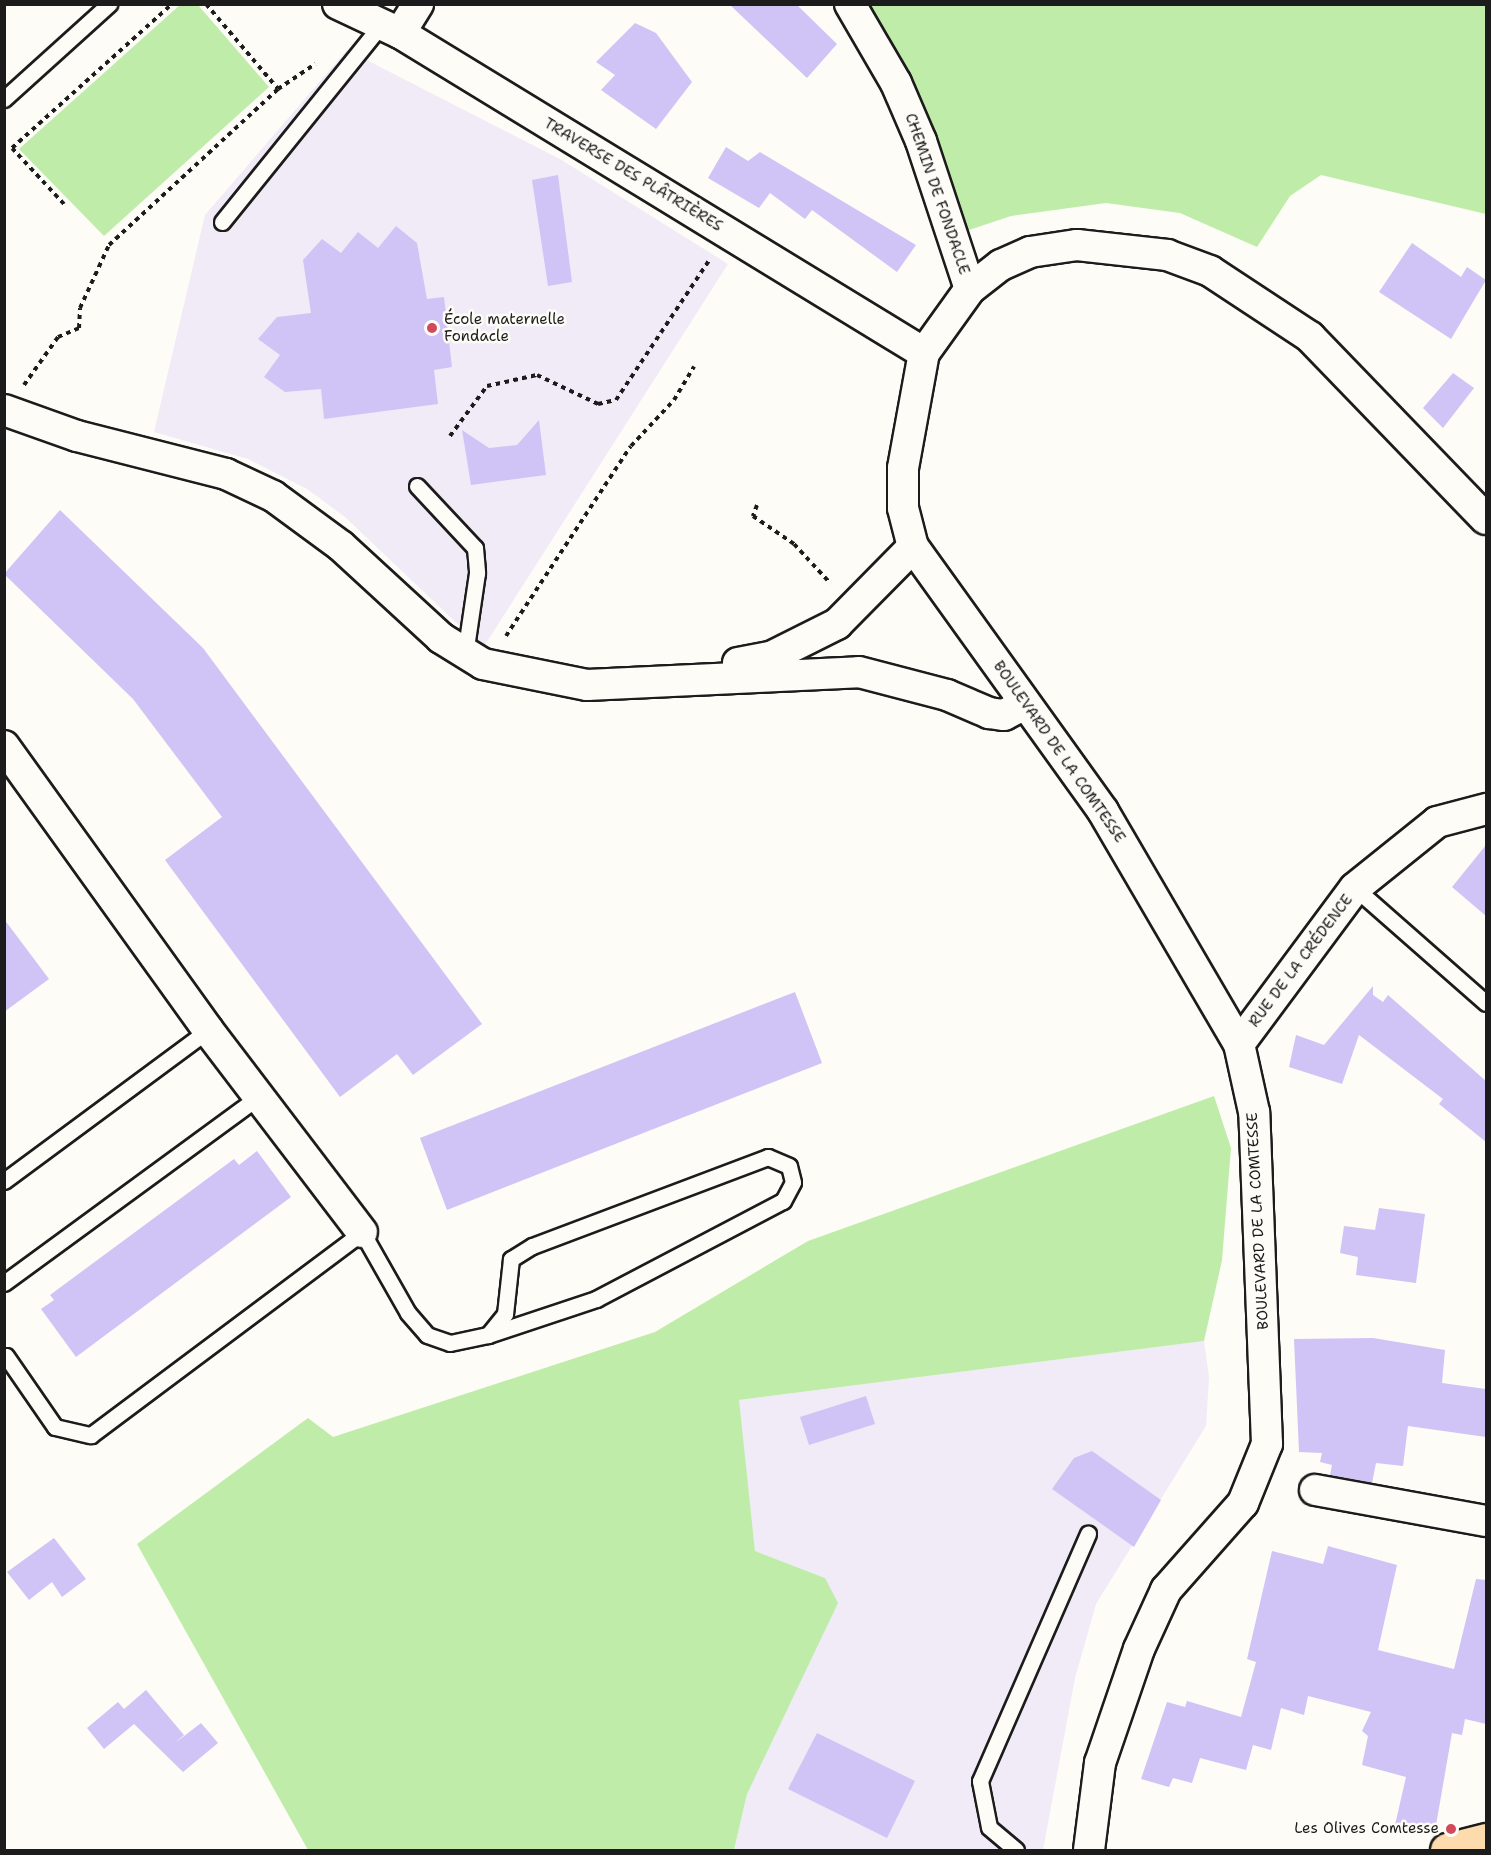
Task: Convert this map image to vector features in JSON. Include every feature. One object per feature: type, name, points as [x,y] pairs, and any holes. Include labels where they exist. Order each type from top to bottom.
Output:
[{"type":"main road","points":[[1447,1851],[1486,1840]]},
{"type":"street","name":"TRAVERSE DES PLÂTRIÈRES","points":[[338,4],[391,28],[924,353]]},
{"type":"street","points":[[391,28],[418,4]]},
{"type":"street","name":"CHEMIN DE FONDACLE","points":[[850,4],[896,83],[921,141],[970,289]]},
{"type":"street","name":"BOULEVARD DE LA COMTESSE","points":[[1093,1849],[1100,1763],[1139,1649],[1166,1590],[1243,1503],[1267,1444],[1254,1112],[1239,1044],[1103,811],[913,547],[903,508],[903,468],[924,353],[970,289],[1001,265],[1030,252],[1077,245],[1167,255],[1210,271],[1310,337],[1486,519]]},
{"type":"street","points":[[5,410],[77,436],[226,474],[273,496],[309,519],[466,648],[518,674],[587,685],[657,679],[860,672],[947,695],[989,712],[1004,715],[1024,704]]},
{"type":"street","points":[[657,679],[773,656],[837,624],[913,547]]},
{"type":"street","points":[[4,746],[208,1030],[362,1232]]},
{"type":"street","name":"RUE DE LA CRÉDENCE","points":[[1239,1044],[1355,888],[1437,822],[1486,809]]},
{"type":"street","points":[[1315,1490],[1486,1521]]},
{"type":"lane","points":[[4,99],[109,4]]},
{"type":"lane","points":[[222,222],[391,28]]},
{"type":"lane","points":[[417,486],[475,548],[466,648]]},
{"type":"lane","points":[[1355,888],[1486,1002]]},
{"type":"lane","points":[[4,1181],[208,1030]]},
{"type":"lane","points":[[4,1284],[258,1097]]},
{"type":"lane","points":[[6,1356],[55,1427],[91,1435],[362,1232],[408,1313],[427,1335],[450,1343],[488,1335],[597,1299],[783,1201],[793,1182],[789,1166],[768,1157],[532,1246],[512,1259],[505,1314],[488,1335]]},
{"type":"lane","points":[[1016,1851],[989,1827],[980,1781],[1088,1534]]},
{"type":"path","points":[[64,204],[12,148],[172,4]]},
{"type":"path","points":[[206,4],[278,89]]},
{"type":"path","points":[[5,410],[58,337],[79,328],[80,308],[109,245],[278,89],[322,59]]},
{"type":"path","points":[[450,436],[487,386],[537,375],[598,404],[616,400],[727,233]]},
{"type":"path","points":[[466,648],[492,657],[631,446],[674,400],[694,367]]},
{"type":"path","points":[[757,505],[753,516],[794,544],[839,589]]},
{"type":"shaded area","name":"École maternelle Fondacle","points":[[347,50],[560,159],[728,264],[483,648],[345,517],[307,489],[248,459],[154,432],[205,215]]},
{"type":"shaded area","points":[[1204,1341],[1209,1377],[1206,1426],[1096,1604],[1075,1678],[1043,1850],[734,1850],[747,1794],[825,1578],[755,1551],[738,1400]]},
{"type":"green space","points":[[181,4],[198,5],[269,87],[104,236],[19,149]]},
{"type":"green space","points":[[856,5],[1486,5],[1486,214],[1321,175],[1290,196],[1257,247],[1180,213],[1106,203],[1011,216],[960,233]]},
{"type":"green space","points":[[1214,1096],[1231,1148],[1222,1260],[1204,1341],[739,1400],[755,1551],[825,1578],[838,1603],[747,1794],[734,1850],[308,1850],[137,1544],[308,1418],[333,1437],[655,1332],[808,1241]]},
{"type":"building","points":[[729,4],[796,4],[837,44],[807,78]]},
{"type":"building","points":[[635,23],[656,33],[692,82],[656,129],[601,90],[615,75],[596,62]]},
{"type":"building","points":[[726,147],[748,161],[760,152],[916,245],[897,272],[812,210],[805,219],[770,193],[759,208],[708,178]]},
{"type":"building","points":[[558,175],[572,282],[548,286],[532,180]]},
{"type":"building","points":[[396,226],[417,243],[427,299],[444,297],[452,367],[434,370],[438,404],[324,419],[321,389],[285,392],[264,377],[280,355],[258,339],[277,317],[311,313],[303,260],[322,239],[341,253],[358,232],[378,248]]},
{"type":"building","points":[[1412,243],[1461,277],[1467,267],[1486,280],[1451,339],[1379,292]]},
{"type":"building","points":[[1453,373],[1474,388],[1443,428],[1423,408]]},
{"type":"building","points":[[539,420],[546,475],[471,485],[462,430],[489,448],[517,445]]},
{"type":"building","points":[[60,510],[203,648],[482,1024],[413,1075],[397,1054],[340,1097],[165,860],[222,817],[133,699],[4,574]]},
{"type":"building","points":[[1486,845],[1486,916],[1452,887]]},
{"type":"building","points":[[4,919],[49,979],[4,1012]]},
{"type":"building","points":[[1373,986],[1373,995],[1383,1002],[1388,995],[1486,1081],[1486,1142],[1439,1104],[1443,1099],[1359,1035],[1342,1084],[1289,1067],[1296,1035],[1324,1045]]},
{"type":"building","points":[[795,992],[822,1063],[447,1210],[420,1138]]},
{"type":"building","points":[[257,1151],[291,1197],[76,1357],[41,1309],[54,1300],[50,1295],[234,1159],[239,1165]]},
{"type":"building","points":[[1379,1208],[1425,1214],[1416,1283],[1356,1275],[1358,1257],[1340,1253],[1344,1226],[1375,1230]]},
{"type":"building","points":[[1373,1338],[1445,1350],[1442,1383],[1486,1389],[1486,1437],[1408,1426],[1403,1466],[1376,1463],[1372,1483],[1330,1475],[1332,1465],[1320,1462],[1322,1453],[1299,1452],[1294,1339]]},
{"type":"building","points":[[866,1396],[875,1424],[809,1445],[800,1417]]},
{"type":"building","points":[[1092,1451],[1161,1500],[1134,1547],[1052,1489],[1074,1458]]},
{"type":"building","points":[[54,1538],[86,1579],[62,1597],[52,1582],[29,1600],[7,1572]]},
{"type":"building","points":[[1328,1546],[1397,1565],[1378,1650],[1454,1669],[1476,1579],[1486,1580],[1486,1724],[1465,1719],[1462,1735],[1452,1733],[1435,1831],[1395,1825],[1406,1777],[1362,1765],[1368,1736],[1362,1731],[1371,1712],[1308,1696],[1304,1715],[1281,1708],[1271,1750],[1253,1745],[1246,1770],[1200,1758],[1192,1783],[1173,1778],[1169,1787],[1141,1779],[1167,1702],[1185,1707],[1187,1701],[1241,1717],[1256,1662],[1247,1659],[1272,1551],[1323,1564]]},
{"type":"building","points":[[146,1690],[184,1735],[175,1743],[201,1723],[218,1743],[183,1772],[134,1724],[104,1749],[87,1728],[118,1702],[124,1709]]},
{"type":"building","points":[[817,1733],[915,1781],[887,1838],[788,1789]]},
{"type":"place","name":"École maternelle Fondacle","points":[[432,328]]},
{"type":"place","name":"Les Olives Comtesse","points":[[1451,1829]]}]
